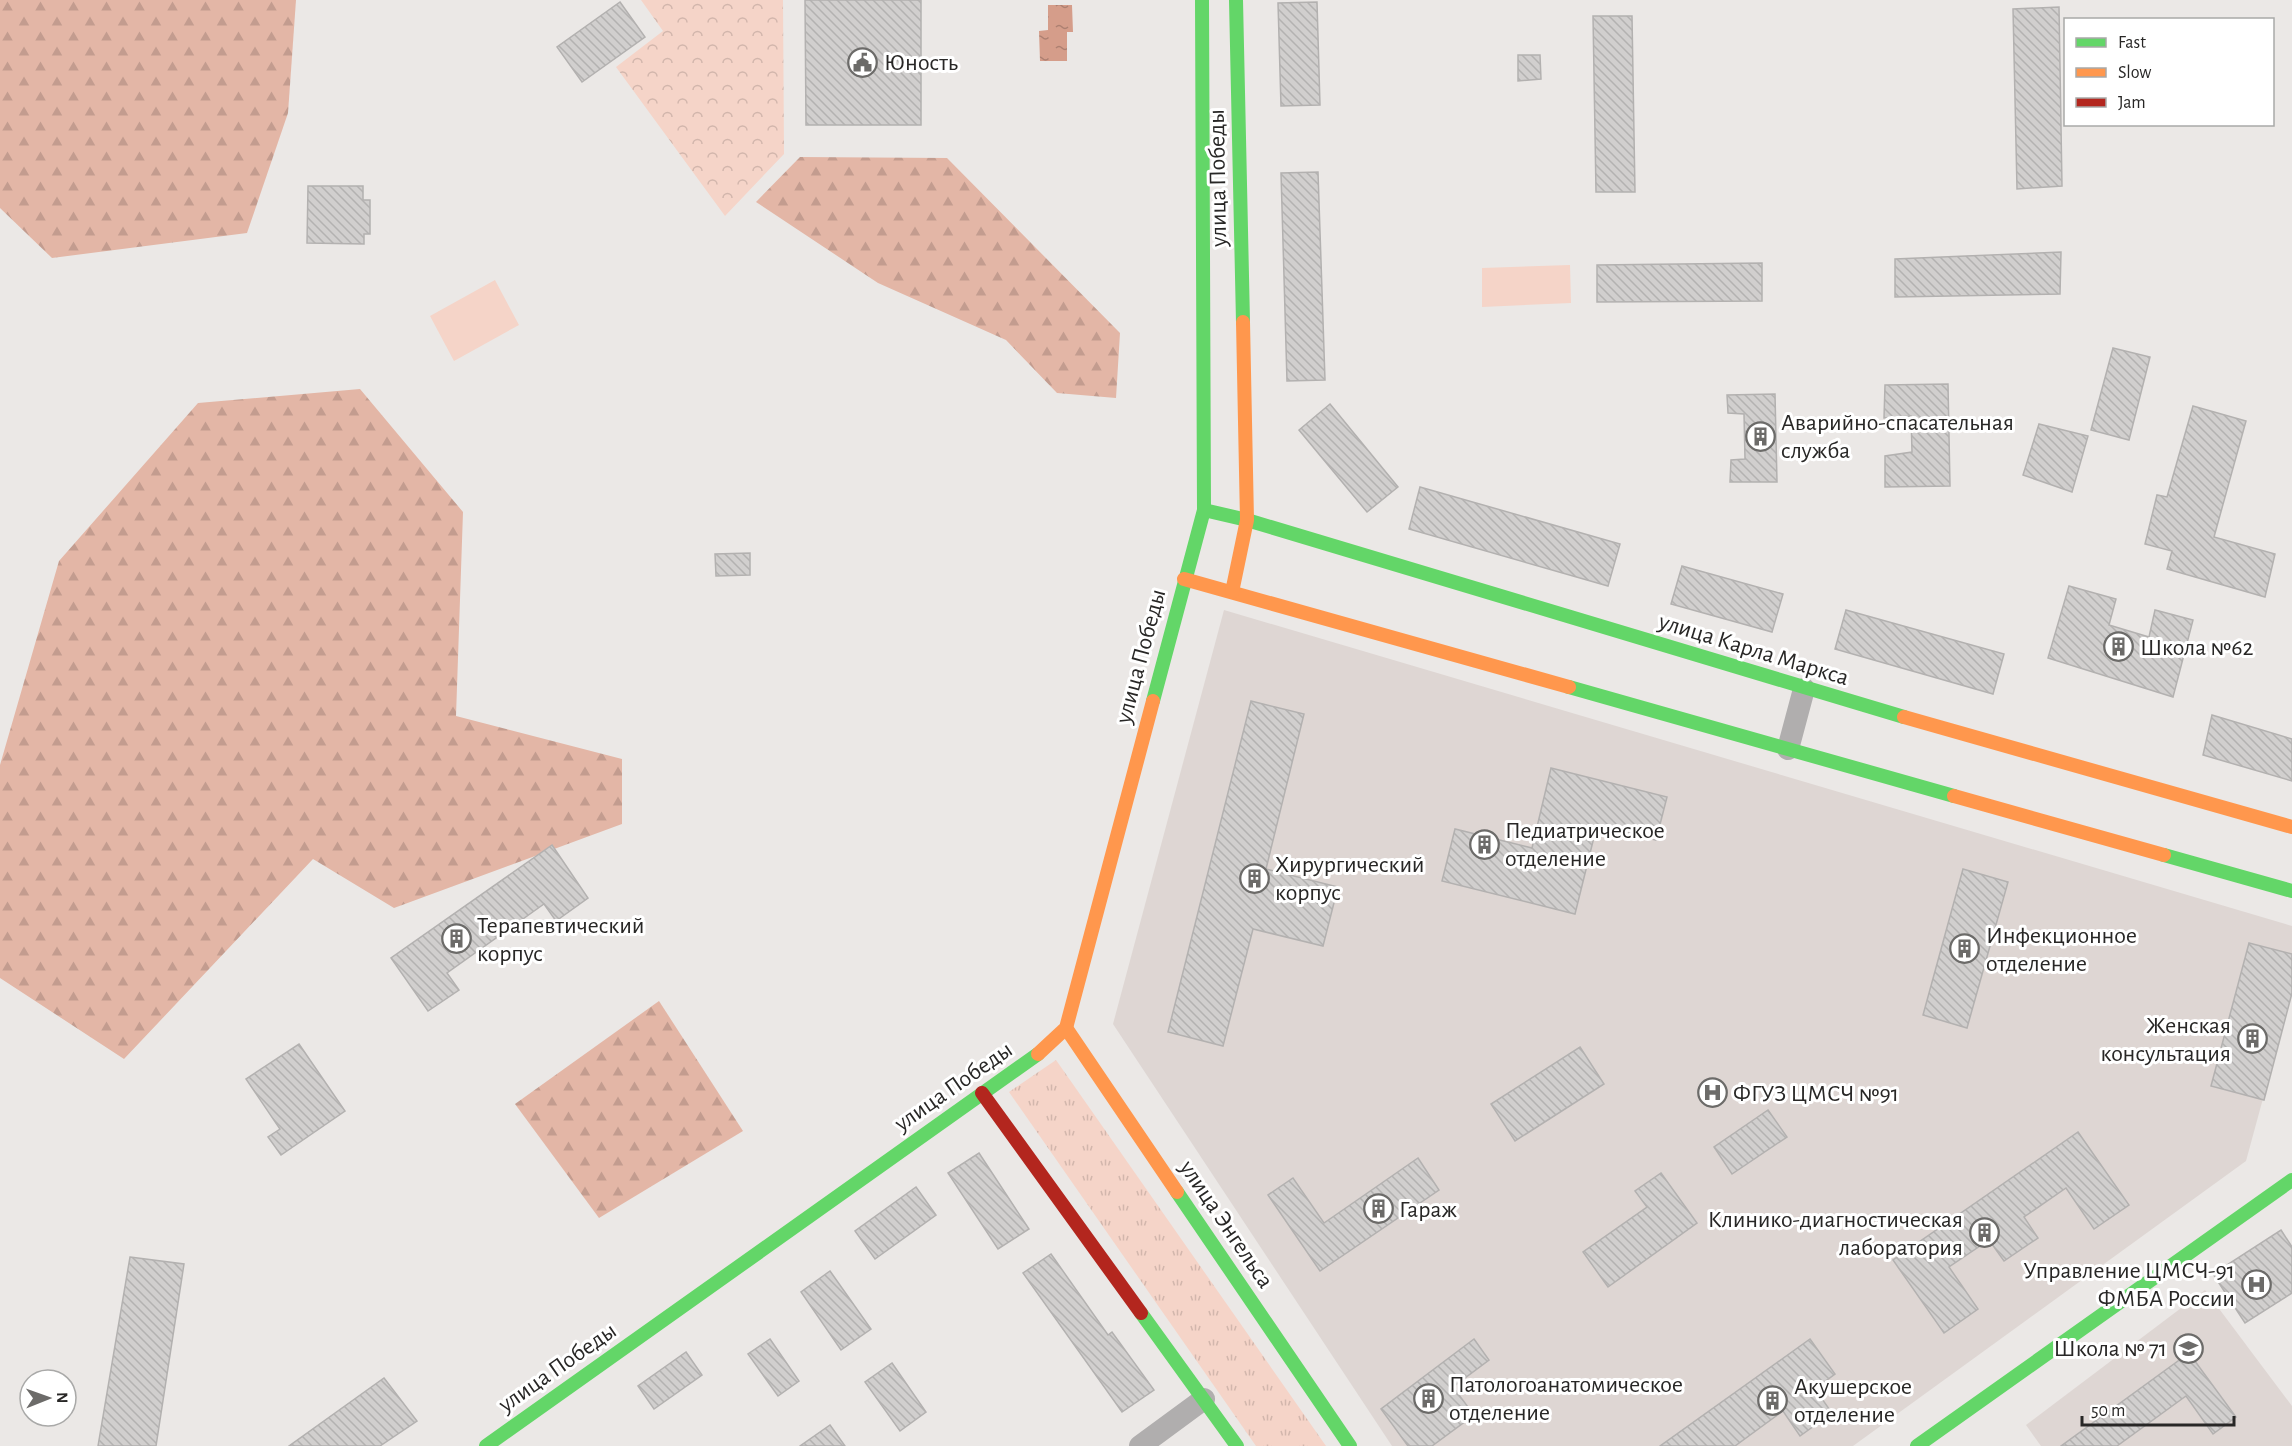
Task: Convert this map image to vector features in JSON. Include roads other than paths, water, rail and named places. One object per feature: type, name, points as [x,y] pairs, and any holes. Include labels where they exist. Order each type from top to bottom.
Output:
[{"type":"main road","name":"улица Победы","points":[[486,1446],[513,1438],[1049,1046],[1066,1028],[1204,510],[1202,0]]},
{"type":"main road","name":"улица Победы","points":[[1184,579],[1232,592],[1247,520],[1236,0]]},
{"type":"main road","name":"улица Карла Маркса","points":[[1204,510],[1247,520],[1804,688],[2292,827]]},
{"type":"main road","points":[[1232,592],[2292,891]]},
{"type":"main road","name":"улица Энгельса","points":[[1066,1028],[1350,1446]]},
{"type":"main road","points":[[982,1093],[1237,1446]]},
{"type":"main road","points":[[1917,1446],[2292,1180]]},
{"type":"street","points":[[1788,749],[1804,688]]},
{"type":"street","points":[[1140,1446],[1204,1399]]},
{"type":"water","points":[[1048,5],[1072,5],[1073,32],[1067,32],[1067,61],[1040,61],[1039,31],[1048,30]]},
{"type":"place","name":"Юность","points":[[863,62]]},
{"type":"place","name":"Аварийно-спасательная служба","points":[[1760,436]]},
{"type":"place","name":"Школа №62","points":[[2119,647]]},
{"type":"place","name":"Педиатрическое отделение","points":[[1484,844]]},
{"type":"place","name":"Хирургический корпус","points":[[1254,878]]},
{"type":"place","name":"Терапевтический корпус","points":[[456,939]]},
{"type":"place","name":"Инфекционное отделение","points":[[1965,949]]},
{"type":"place","name":"Женская консультация","points":[[2252,1039]]},
{"type":"place","name":"ФГУЗ ЦМСЧ №91","points":[[1712,1093]]},
{"type":"place","name":"Гараж","points":[[1378,1209]]},
{"type":"place","name":"Клинико-диагностическая лаборатория","points":[[1984,1233]]},
{"type":"place","name":"Управление ЦМСЧ-91 ФМБА России","points":[[2256,1284]]},
{"type":"place","name":"Школа № 71","points":[[2188,1348]]},
{"type":"place","name":"Патологоанатомическое отделение","points":[[1428,1398]]},
{"type":"place","name":"Акушерское отделение","points":[[1773,1400]]}]
